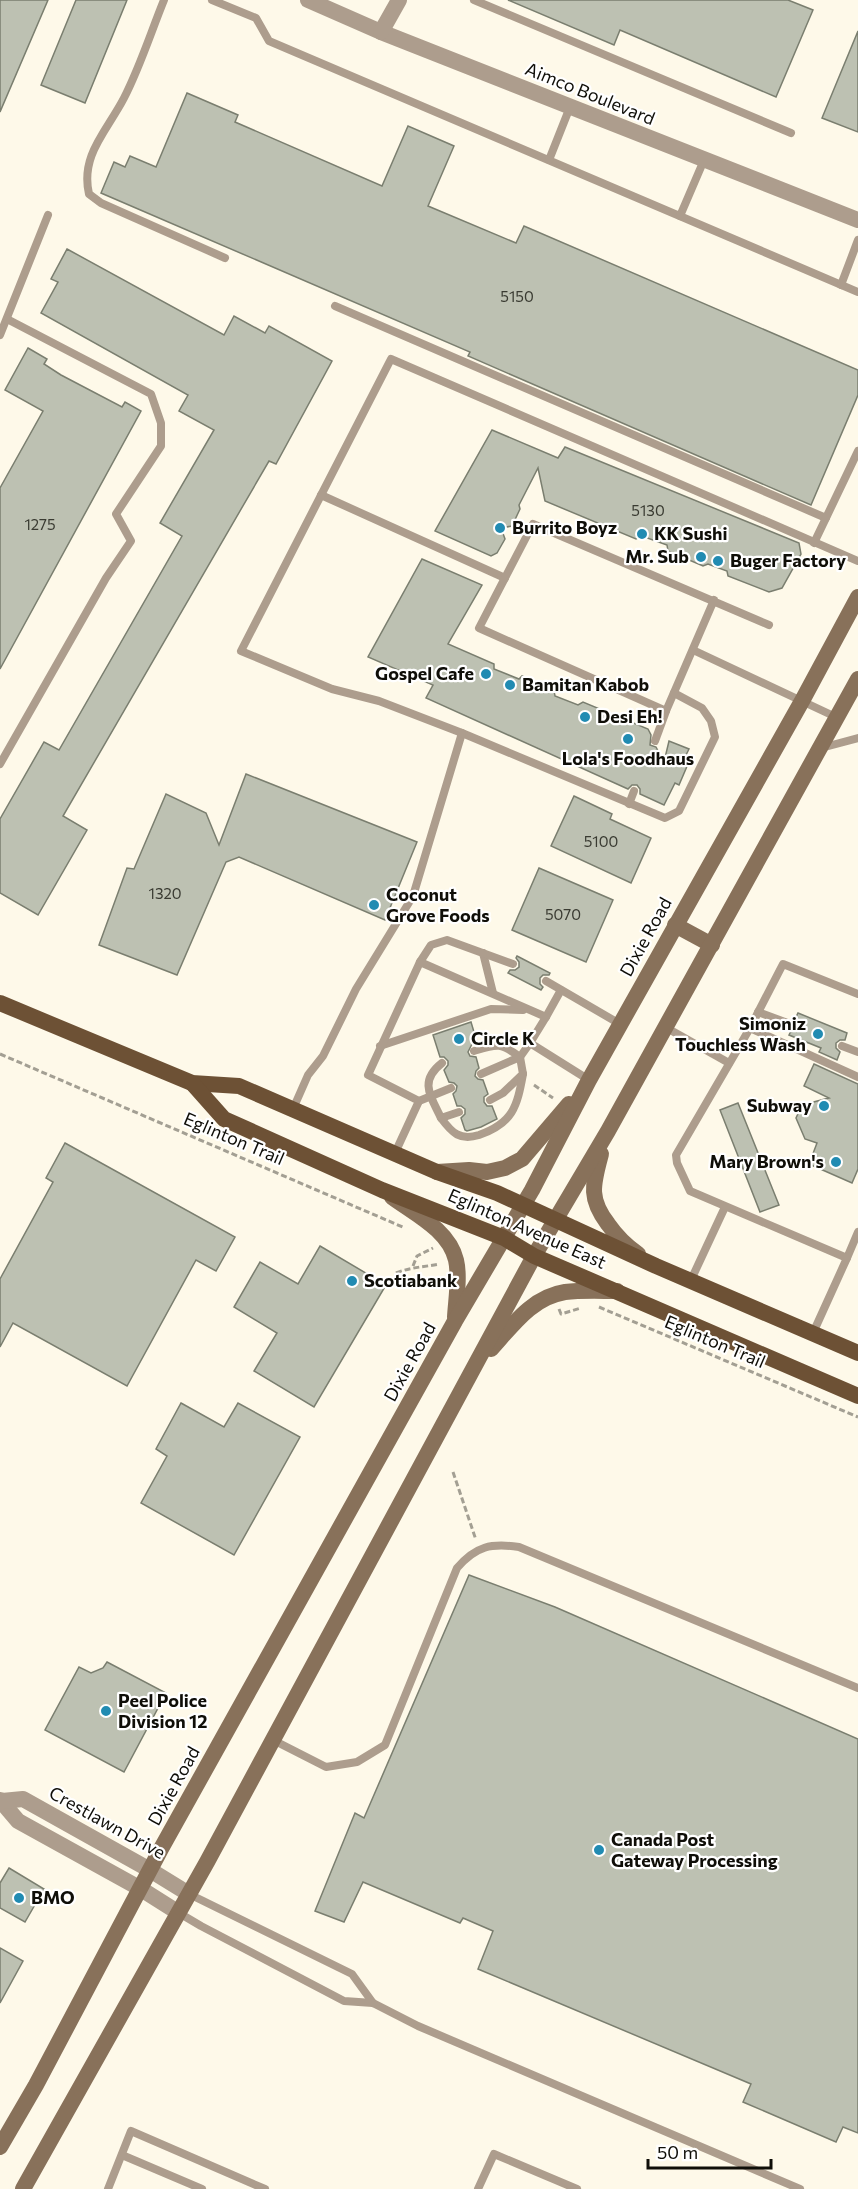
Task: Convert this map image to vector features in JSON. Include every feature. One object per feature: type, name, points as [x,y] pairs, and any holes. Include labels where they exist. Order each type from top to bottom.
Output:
[{"type":"main road","name":"Dixie Road","points":[[0,2147],[36,2085],[150,1870],[523,1204],[589,1080],[858,597]]},
{"type":"main road","points":[[22,2189],[179,1913],[534,1256],[608,1131],[858,679]]},
{"type":"main road","points":[[675,925],[712,945]]},
{"type":"main road","name":"Eglinton Avenue East","points":[[0,1003],[192,1083],[239,1086],[437,1172],[523,1204],[656,1266],[858,1353]]},
{"type":"main road","points":[[437,1172],[469,1170],[487,1172],[505,1168],[522,1159],[589,1080]]},
{"type":"main road","name":"Eglinton Avenue East","points":[[192,1083],[224,1119],[382,1190],[504,1238],[534,1256],[858,1396]]},
{"type":"main road","points":[[608,1131],[595,1177],[594,1199],[597,1210],[622,1243],[656,1266]]},
{"type":"main road","points":[[382,1190],[440,1232],[449,1244],[456,1266],[455,1322]]},
{"type":"main road","points":[[472,1370],[528,1308],[545,1299],[567,1292],[619,1291]]},
{"type":"street","name":"Aimco Boulevard","points":[[308,0],[381,32],[858,220]]},
{"type":"street","points":[[381,32],[399,0]]},
{"type":"street","name":"Crestlawn Drive","points":[[1,1801],[23,1799],[189,1894]]},
{"type":"street","name":"Crestlawn Drive","points":[[1,1801],[18,1821],[141,1889],[179,1913]]},
{"type":"lane","points":[[164,0],[124,98],[94,148],[85,178],[89,194],[101,203],[225,258]]},
{"type":"lane","points":[[212,0],[256,18],[269,41],[858,292]]},
{"type":"lane","points":[[474,0],[791,133]]},
{"type":"lane","points":[[549,160],[570,107]]},
{"type":"lane","points":[[680,216],[704,160]]},
{"type":"lane","points":[[0,335],[48,215]]},
{"type":"lane","points":[[841,285],[858,240]]},
{"type":"lane","points":[[335,306],[826,518]]},
{"type":"lane","points":[[0,764],[106,578],[131,541],[116,514],[161,446],[161,423],[151,394],[7,319]]},
{"type":"lane","points":[[674,693],[702,708],[711,721],[715,737],[679,811],[665,818],[462,733],[379,701],[332,689],[241,651],[392,359],[858,561]]},
{"type":"lane","points":[[814,543],[858,451]]},
{"type":"lane","points":[[321,495],[505,578]]},
{"type":"lane","points":[[666,711],[479,628],[533,524],[769,625]]},
{"type":"lane","points":[[655,741],[714,600]]},
{"type":"lane","points":[[693,650],[838,718]]},
{"type":"lane","points":[[293,1109],[308,1075],[323,1056],[356,989],[413,896],[462,733]]},
{"type":"lane","points":[[820,748],[858,738]]},
{"type":"lane","points":[[629,804],[634,791]]},
{"type":"lane","points":[[419,1101],[368,1075],[426,950],[437,942],[447,940],[513,964]]},
{"type":"lane","points":[[483,953],[493,993]]},
{"type":"lane","points":[[420,962],[546,1017]]},
{"type":"lane","points":[[847,1258],[690,1191],[677,1163],[676,1155],[750,1028],[783,964],[858,994]]},
{"type":"lane","points":[[546,981],[620,1024]]},
{"type":"lane","points":[[481,1074],[520,1057],[561,990]]},
{"type":"lane","points":[[380,1046],[491,1009],[530,1010]]},
{"type":"lane","points":[[758,1012],[793,1025]]},
{"type":"lane","points":[[665,1027],[729,1063]]},
{"type":"lane","points":[[750,1028],[858,1077]]},
{"type":"lane","points":[[530,1043],[589,1080]]},
{"type":"lane","points":[[442,1063],[431,1071],[428,1080],[431,1096],[441,1118],[454,1134],[467,1138],[497,1128],[503,1124],[512,1111],[523,1076],[520,1057],[507,1046],[497,1044],[474,1051]]},
{"type":"lane","points":[[842,1046],[858,1052]]},
{"type":"lane","points":[[490,1100],[503,1094],[523,1076]]},
{"type":"lane","points":[[395,1153],[419,1101],[451,1088]]},
{"type":"lane","points":[[441,1118],[459,1112]]},
{"type":"lane","points":[[691,1280],[725,1206]]},
{"type":"lane","points":[[813,1333],[855,1244],[858,1232]]},
{"type":"lane","points":[[273,1740],[326,1767],[357,1762],[385,1745],[457,1568],[469,1554],[500,1544],[519,1546],[858,1688]]},
{"type":"lane","points":[[189,1894],[352,1974],[373,2003]]},
{"type":"lane","points":[[179,1913],[344,2001],[373,2003],[418,2026],[800,2189]]},
{"type":"lane","points":[[108,2189],[131,2131],[265,2189]]},
{"type":"lane","points":[[478,2189],[494,2154],[577,2189]]},
{"type":"lane","points":[[122,2155],[202,2189]]},
{"type":"path","name":"Eglinton Trail","points":[[0,1054],[405,1227]]},
{"type":"path","points":[[523,1076],[553,1098]]},
{"type":"path","points":[[413,1266],[417,1256],[437,1246],[432,1241]]},
{"type":"path","points":[[396,1273],[413,1266],[423,1267],[445,1263]]},
{"type":"path","name":"Eglinton Trail","points":[[593,1305],[858,1417]]},
{"type":"path","points":[[561,1314],[582,1308]]},
{"type":"path","points":[[453,1472],[480,1550]]},
{"type":"building","points":[[0,0],[48,0],[0,112]]},
{"type":"building","points":[[76,0],[127,0],[85,103],[41,85]]},
{"type":"building","points":[[508,0],[788,0],[813,10],[776,97],[620,30],[614,45]]},
{"type":"building","points":[[858,31],[858,132],[822,118]]},
{"type":"building","points":[[187,93],[238,115],[235,122],[382,186],[408,126],[454,146],[428,206],[516,243],[524,226],[858,370],[858,395],[811,505],[468,356],[470,352],[101,193],[114,162],[125,167],[130,156],[156,167]]},
{"type":"building","points":[[67,249],[224,335],[234,316],[265,333],[269,326],[332,361],[276,464],[269,461],[63,816],[87,830],[38,915],[0,893],[0,819],[44,742],[59,750],[182,536],[160,523],[214,430],[179,411],[188,395],[41,313],[58,282],[51,279]]},
{"type":"building","points":[[28,348],[47,359],[44,364],[61,375],[122,407],[125,402],[141,411],[0,669],[0,488],[43,411],[5,390]]},
{"type":"building","points":[[492,430],[558,458],[565,447],[799,543],[801,554],[782,588],[769,592],[728,576],[727,571],[708,564],[703,566],[668,551],[667,545],[642,536],[636,539],[545,501],[538,468],[519,505],[520,509],[512,526],[501,528],[505,539],[497,553],[491,556],[435,531]]},
{"type":"building","points":[[422,559],[482,585],[448,644],[494,664],[494,669],[519,679],[522,676],[554,690],[555,696],[578,705],[583,702],[648,729],[651,735],[650,745],[656,747],[664,762],[669,741],[689,749],[686,755],[691,757],[679,785],[675,783],[664,805],[640,794],[637,785],[632,785],[628,789],[426,698],[433,685],[368,657]]},
{"type":"building","points":[[246,774],[417,842],[385,920],[239,857],[226,862],[177,975],[99,945],[127,868],[134,869],[166,794],[206,813],[219,845]]},
{"type":"building","points":[[574,796],[612,814],[610,819],[651,838],[631,883],[551,846]]},
{"type":"building","points":[[539,868],[613,900],[586,962],[512,930]]},
{"type":"building","points":[[517,956],[550,973],[540,978],[540,984],[543,987],[541,990],[508,973],[519,967]]},
{"type":"building","name":"Simoniz Touchless Wash","points":[[798,1013],[847,1033],[845,1040],[836,1043],[836,1048],[840,1052],[837,1060],[819,1052],[821,1048],[789,1035],[791,1031],[799,1028],[799,1023],[795,1019]]},
{"type":"building","points":[[471,1022],[477,1042],[472,1044],[468,1052],[470,1056],[476,1057],[479,1068],[475,1076],[483,1080],[488,1094],[484,1097],[484,1102],[487,1106],[492,1106],[497,1119],[467,1131],[461,1118],[465,1114],[465,1109],[457,1106],[453,1094],[457,1086],[449,1082],[444,1070],[448,1061],[440,1057],[433,1035]]},
{"type":"building","points":[[814,1064],[858,1084],[858,1169],[852,1183],[809,1164],[817,1143],[805,1139],[796,1118],[802,1105],[829,1098],[804,1086]]},
{"type":"building","points":[[738,1103],[779,1205],[760,1212],[720,1110]]},
{"type":"building","points":[[65,1143],[235,1237],[216,1271],[196,1260],[127,1386],[13,1323],[0,1347],[0,1279],[53,1182],[46,1178]]},
{"type":"building","points":[[320,1246],[386,1285],[314,1407],[254,1371],[277,1333],[234,1307],[260,1262],[298,1284]]},
{"type":"building","points":[[181,1403],[224,1427],[238,1403],[300,1437],[234,1555],[141,1503],[167,1456],[156,1449]]},
{"type":"building","name":"Canada Post Gateway Processing","points":[[469,1575],[555,1607],[858,1739],[858,2133],[843,2127],[836,2142],[743,2102],[751,2084],[478,1969],[493,1931],[463,1918],[460,1923],[363,1882],[344,1922],[315,1911],[355,1813],[364,1818]]},
{"type":"building","name":"Peel Police Division 12","points":[[107,1662],[166,1693],[124,1772],[45,1730],[79,1667],[91,1673],[103,1668]]},
{"type":"building","name":"BMO","points":[[9,1868],[44,1889],[25,1922],[0,1908],[0,1883]]},
{"type":"building","points":[[0,1948],[23,1961],[0,2003]]},
{"type":"place","name":"Burrito Boyz","points":[[500,528]]},
{"type":"place","name":"KK Sushi","points":[[642,534]]},
{"type":"place","name":"Mr. Sub","points":[[701,557]]},
{"type":"place","name":"Buger Factory","points":[[718,561]]},
{"type":"place","name":"Gospel Cafe","points":[[486,674]]},
{"type":"place","name":"Bamitan Kabob","points":[[510,685]]},
{"type":"place","name":"Desi Eh!","points":[[585,717]]},
{"type":"place","name":"Lola's Foodhaus","points":[[628,739]]},
{"type":"place","name":"Coconut Grove Foods","points":[[374,905]]},
{"type":"place","name":"Simoniz Touchless Wash","points":[[818,1034]]},
{"type":"place","name":"Circle K","points":[[459,1039]]},
{"type":"place","name":"Subway","points":[[824,1106]]},
{"type":"place","name":"Mary Brown's","points":[[836,1162]]},
{"type":"place","name":"Scotiabank","points":[[352,1281]]},
{"type":"place","name":"Peel Police Division 12","points":[[106,1711]]},
{"type":"place","name":"Canada Post Gateway Processing","points":[[599,1850]]},
{"type":"place","name":"BMO","points":[[19,1898]]}]
